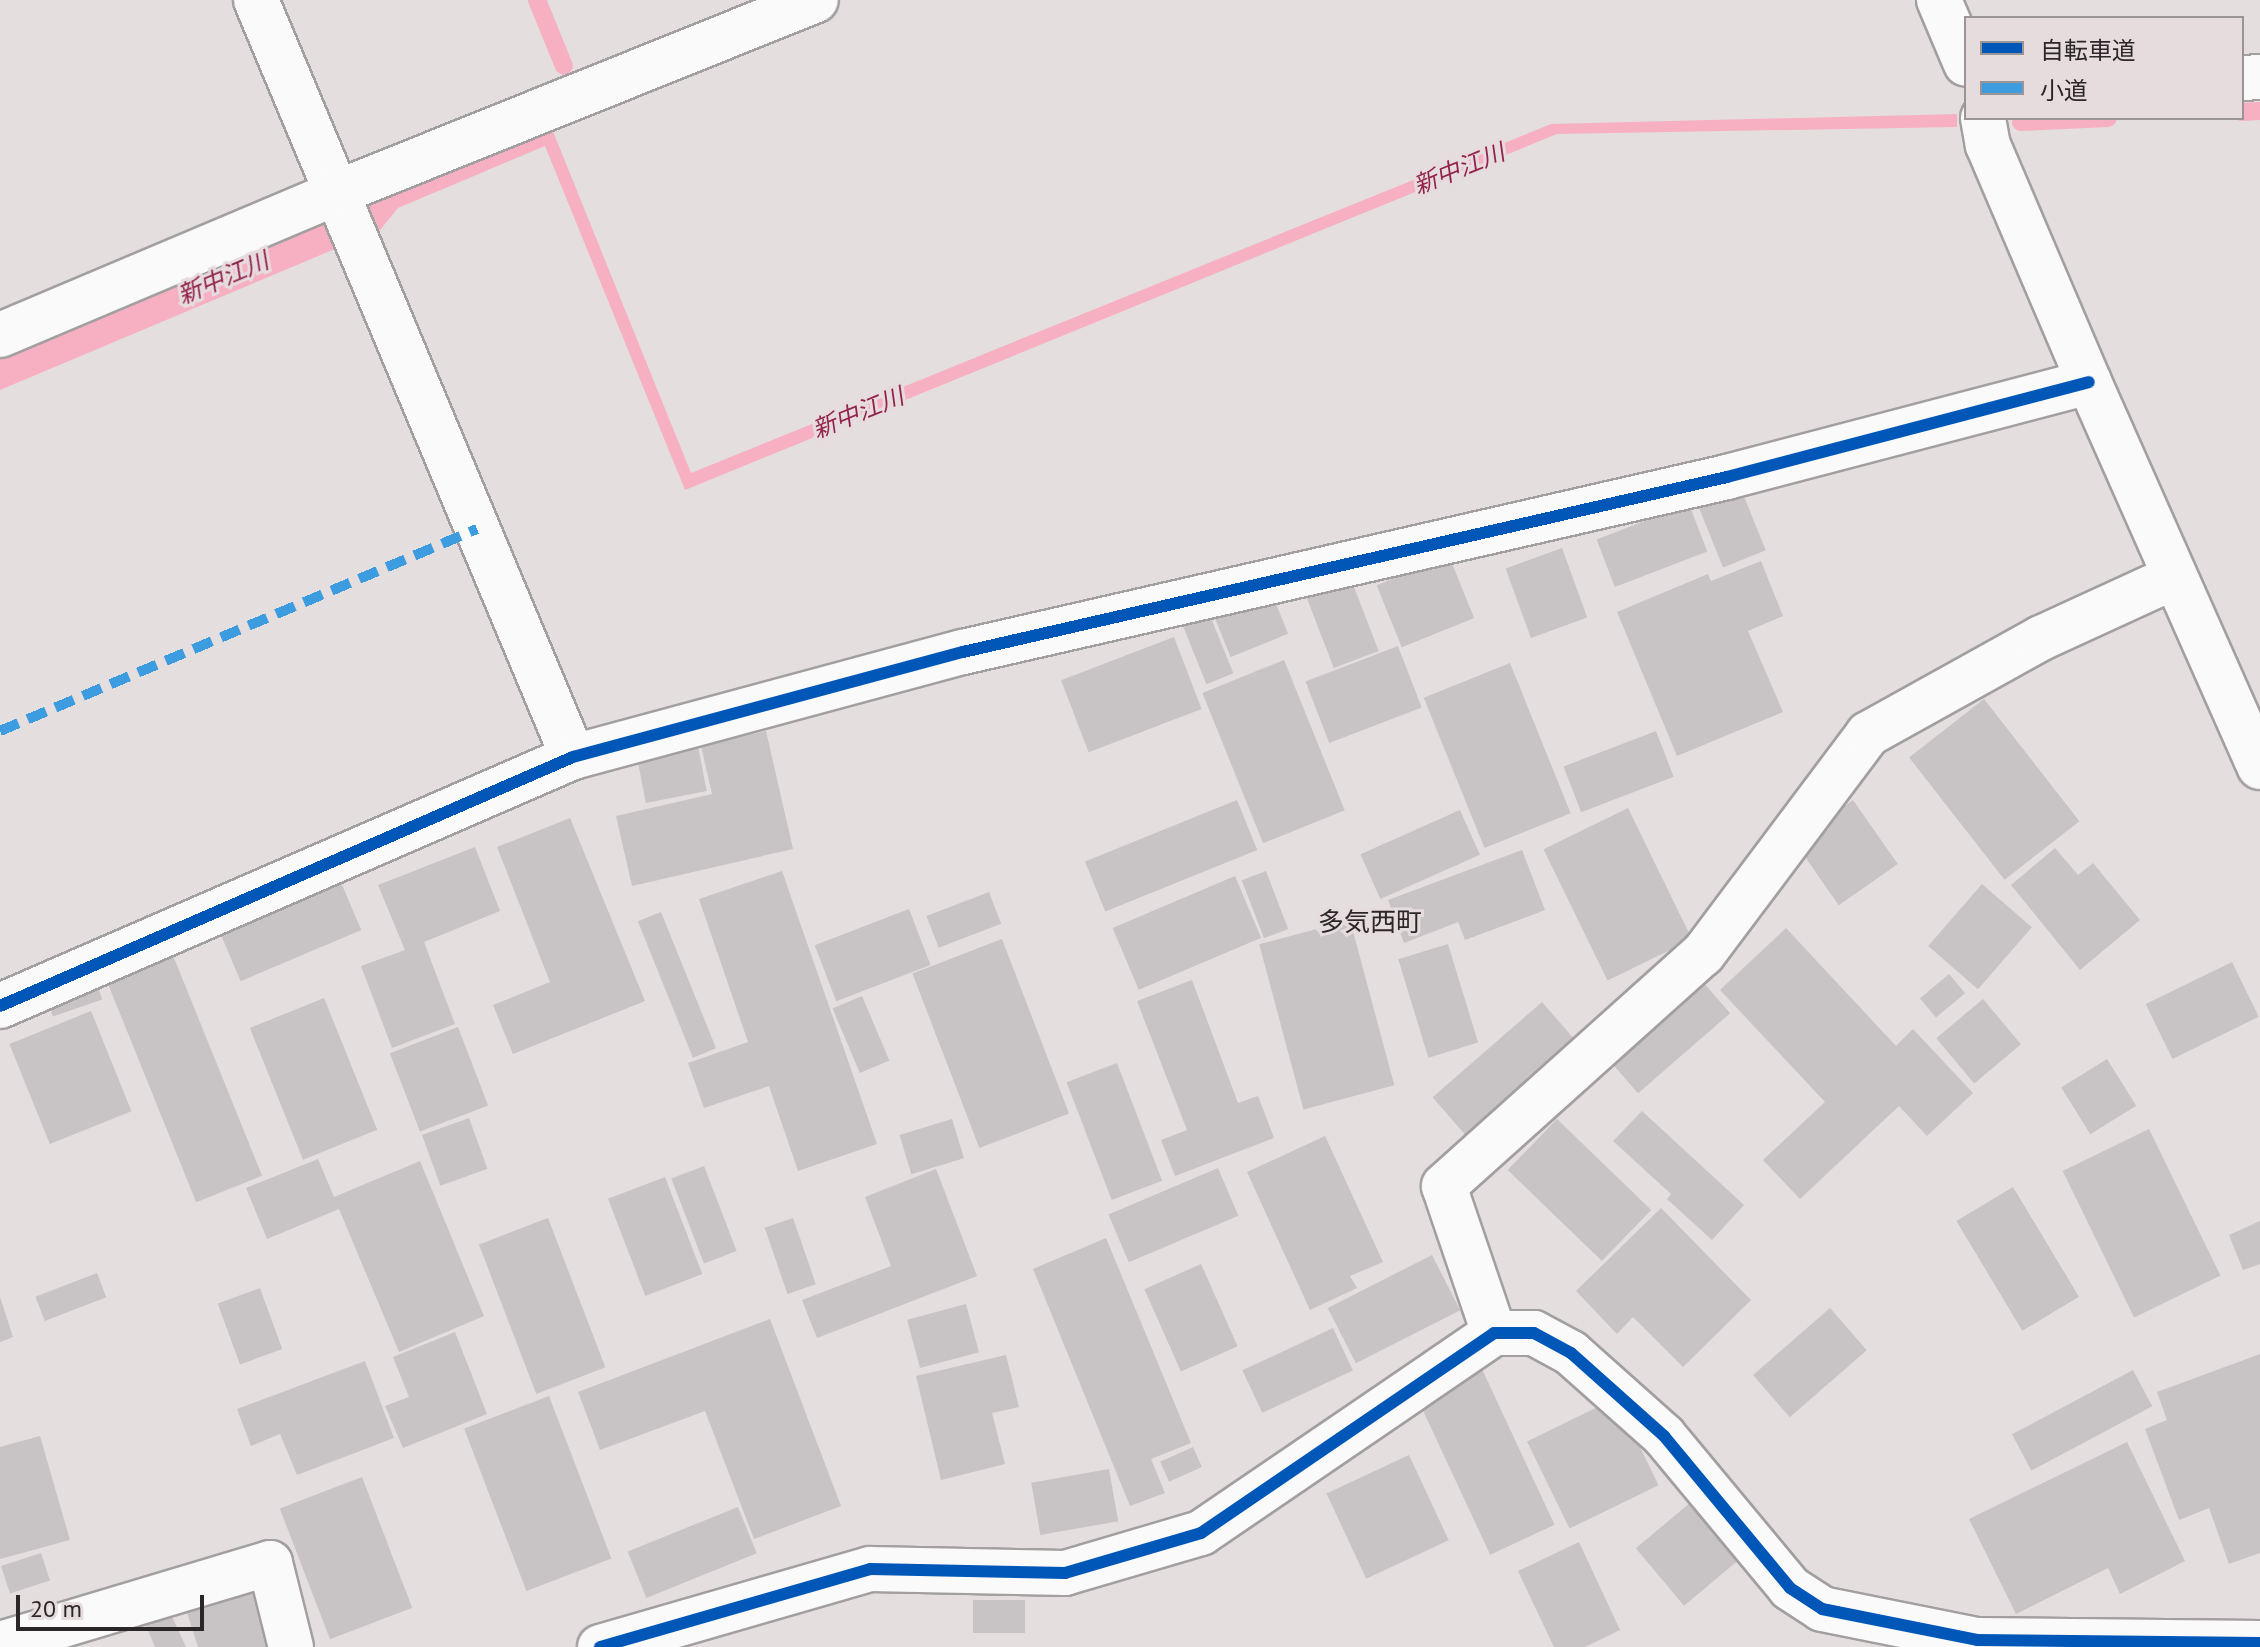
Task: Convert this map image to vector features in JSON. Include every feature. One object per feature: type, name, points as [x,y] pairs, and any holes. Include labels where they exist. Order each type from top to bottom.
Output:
[{"type":"street","points":[[256,0],[573,757]]},
{"type":"street","points":[[0,335],[345,214],[816,0]]},
{"type":"street","points":[[1939,0],[1964,59]]},
{"type":"street","points":[[1983,120],[1988,145],[2089,382],[2260,767]]},
{"type":"street","points":[[0,1006],[573,757],[963,652],[1727,477],[2089,382]]},
{"type":"street","points":[[1494,1333],[1444,1186],[1703,954],[1868,734],[2041,638],[2174,577]]},
{"type":"street","points":[[614,1645],[870,1569],[1065,1573],[1201,1533],[1494,1333],[1534,1333],[1571,1353],[1664,1436],[1826,1628],[1977,1640],[2260,1643]]},
{"type":"street","points":[[0,1644],[270,1563],[291,1647]]},
{"type":"water","points":[[1957,114],[1957,127],[1557,134],[685,490],[545,146],[398,208],[380,230],[0,390],[0,358],[550,124],[691,473],[1551,124]]},
{"type":"building","points":[[1741,489],[1766,550],[1723,567],[1698,506]]},
{"type":"building","points":[[1689,504],[1707,552],[1615,587],[1597,539]]},
{"type":"building","points":[[1562,548],[1587,618],[1531,638],[1506,569]]},
{"type":"building","points":[[1449,556],[1474,618],[1402,647],[1377,585]]},
{"type":"building","points":[[1761,561],[1783,616],[1748,631],[1783,712],[1677,756],[1617,612],[1708,574],[1711,581]]},
{"type":"building","points":[[1351,579],[1379,651],[1334,668],[1306,596]]},
{"type":"building","points":[[1272,594],[1288,634],[1231,657],[1215,617]]},
{"type":"building","points":[[1209,613],[1233,673],[1206,684],[1182,624]]},
{"type":"building","points":[[1174,637],[1202,709],[1089,752],[1061,680]]},
{"type":"building","points":[[1398,646],[1422,708],[1329,743],[1306,681]]},
{"type":"building","points":[[1284,660],[1345,810],[1263,843],[1202,693]]},
{"type":"building","points":[[1510,663],[1571,813],[1484,848],[1424,698]]},
{"type":"building","points":[[1984,699],[2079,821],[2005,880],[1909,757]]},
{"type":"building","points":[[766,731],[793,849],[632,886],[616,816],[712,794],[701,746]]},
{"type":"building","points":[[1656,731],[1674,777],[1581,812],[1564,766]]},
{"type":"building","points":[[697,741],[707,791],[646,803],[636,753]]},
{"type":"building","points":[[1237,800],[1257,850],[1105,912],[1085,861]]},
{"type":"building","points":[[1853,800],[1898,864],[1839,905],[1794,841]]},
{"type":"building","points":[[1628,808],[1692,939],[1608,980],[1544,849]]},
{"type":"building","points":[[1460,810],[1480,855],[1380,899],[1360,854]]},
{"type":"building","points":[[570,818],[645,1001],[513,1054],[493,1005],[550,982],[497,847]]},
{"type":"building","points":[[475,847],[500,911],[424,942],[455,1024],[392,1048],[361,966],[405,950],[378,885]]},
{"type":"building","points":[[2055,848],[2078,875],[2093,863],[2140,920],[2080,970],[2011,885]]},
{"type":"building","points":[[1522,850],[1545,910],[1465,940],[1458,922],[1404,943],[1388,900]]},
{"type":"building","points":[[782,871],[877,1144],[798,1171],[769,1086],[704,1108],[688,1063],[748,1042],[699,899]]},
{"type":"building","points":[[1266,871],[1288,929],[1264,938],[1242,880]]},
{"type":"building","points":[[337,873],[361,930],[241,981],[216,924]]},
{"type":"building","points":[[1235,876],[1261,938],[1139,990],[1113,928]]},
{"type":"building","points":[[1982,884],[2032,927],[1978,989],[1928,946]]},
{"type":"building","points":[[989,892],[1001,924],[939,948],[926,916]]},
{"type":"building","points":[[909,909],[931,965],[836,1001],[815,945]]},
{"type":"building","points":[[661,912],[716,1048],[693,1058],[638,921]]},
{"type":"building","points":[[1350,920],[1394,1085],[1303,1110],[1259,944]]},
{"type":"building","points":[[1786,928],[1896,1046],[1913,1029],[1973,1093],[1927,1136],[1899,1106],[1800,1199],[1763,1160],[1825,1102],[1720,990]]},
{"type":"building","points":[[1002,939],[1069,1114],[979,1148],[912,973]]},
{"type":"building","points":[[168,943],[262,1176],[196,1202],[102,970]]},
{"type":"building","points":[[1448,944],[1478,1042],[1428,1058],[1398,959]]},
{"type":"building","points":[[2232,962],[2259,1017],[2172,1059],[2146,1004]]},
{"type":"building","points":[[93,973],[102,999],[53,1016],[44,990]]},
{"type":"building","points":[[1696,974],[1730,1013],[1638,1093],[1604,1054]]},
{"type":"building","points":[[1949,974],[1965,993],[1936,1018],[1920,998]]},
{"type":"building","points":[[1192,980],[1238,1103],[1258,1096],[1274,1138],[1175,1176],[1161,1140],[1187,1130],[1137,1001]]},
{"type":"building","points":[[862,996],[889,1060],[860,1073],[833,1009]]},
{"type":"building","points":[[324,998],[377,1130],[303,1160],[250,1028]]},
{"type":"building","points":[[1983,999],[2021,1044],[1974,1083],[1936,1038]]},
{"type":"building","points":[[1542,1002],[1578,1044],[1469,1139],[1433,1097]]},
{"type":"building","points":[[91,1011],[131,1111],[50,1144],[9,1044]]},
{"type":"building","points":[[458,1027],[488,1105],[420,1132],[390,1053]]},
{"type":"building","points":[[2107,1059],[2136,1106],[2090,1134],[2061,1088]]},
{"type":"building","points":[[1117,1063],[1162,1181],[1112,1200],[1067,1082]]},
{"type":"building","points":[[1642,1111],[1744,1205],[1712,1240],[1667,1199],[1671,1194],[1613,1141]]},
{"type":"building","points":[[469,1118],[487,1169],[440,1186],[422,1135]]},
{"type":"building","points":[[952,1119],[964,1158],[911,1174],[899,1135]]},
{"type":"building","points":[[1557,1119],[1651,1210],[1602,1261],[1508,1170]]},
{"type":"building","points":[[2149,1129],[2220,1276],[2134,1318],[2063,1171]]},
{"type":"building","points":[[1325,1136],[1383,1262],[1350,1276],[1357,1288],[1310,1310],[1247,1172]]},
{"type":"building","points":[[318,1159],[334,1197],[420,1161],[484,1316],[399,1352],[339,1209],[267,1239],[246,1188]]},
{"type":"building","points":[[704,1166],[737,1251],[704,1263],[671,1179]]},
{"type":"building","points":[[1218,1168],[1238,1216],[1129,1262],[1108,1214]]},
{"type":"building","points":[[936,1169],[977,1276],[817,1338],[802,1300],[891,1266],[865,1197]]},
{"type":"building","points":[[665,1177],[702,1274],[645,1296],[608,1199]]},
{"type":"building","points":[[2013,1187],[2079,1297],[2022,1331],[1956,1221]]},
{"type":"building","points":[[1661,1208],[1751,1300],[1683,1367],[1633,1317],[1617,1334],[1576,1291]]},
{"type":"building","points":[[548,1218],[605,1367],[536,1394],[479,1245]]},
{"type":"building","points":[[793,1218],[816,1284],[787,1294],[765,1228]]},
{"type":"building","points":[[2260,1221],[2260,1264],[2243,1270],[2229,1235]]},
{"type":"building","points":[[1106,1238],[1191,1443],[1151,1459],[1165,1493],[1130,1506],[1033,1269]]},
{"type":"building","points":[[1432,1255],[1460,1310],[1356,1363],[1328,1308]]},
{"type":"building","points":[[1201,1264],[1238,1346],[1181,1371],[1144,1289]]},
{"type":"building","points":[[97,1273],[106,1297],[45,1321],[35,1297]]},
{"type":"building","points":[[260,1288],[282,1349],[240,1364],[218,1303]]},
{"type":"building","points":[[0,1297],[13,1337],[0,1342]]},
{"type":"building","points":[[966,1304],[979,1352],[920,1368],[907,1320]]},
{"type":"building","points":[[1830,1308],[1867,1350],[1790,1417],[1753,1375]]},
{"type":"building","points":[[770,1319],[841,1506],[754,1539],[705,1411],[600,1450],[578,1392]]},
{"type":"building","points":[[1333,1328],[1353,1371],[1262,1413],[1242,1370]]},
{"type":"building","points":[[455,1332],[487,1414],[403,1448],[385,1406],[409,1397],[393,1357]]},
{"type":"building","points":[[2260,1354],[2260,1553],[2229,1564],[2209,1508],[2179,1520],[2145,1429],[2167,1420],[2157,1392]]},
{"type":"building","points":[[1006,1355],[1019,1407],[992,1413],[1005,1464],[941,1480],[916,1376]]},
{"type":"building","points":[[365,1361],[394,1438],[297,1475],[280,1434],[251,1446],[237,1409]]},
{"type":"building","points":[[1481,1367],[1555,1525],[1490,1555],[1417,1397]]},
{"type":"building","points":[[2133,1370],[2152,1406],[2031,1471],[2012,1434]]},
{"type":"building","points":[[549,1396],[611,1558],[526,1591],[464,1429]]},
{"type":"building","points":[[1616,1398],[1659,1485],[1570,1529],[1527,1441]]},
{"type":"building","points":[[40,1436],[70,1540],[0,1559],[0,1447]]},
{"type":"building","points":[[2127,1442],[2185,1561],[2120,1594],[2108,1568],[2016,1614],[1969,1519]]},
{"type":"building","points":[[1193,1447],[1202,1467],[1169,1482],[1160,1462]]},
{"type":"building","points":[[1409,1455],[1449,1540],[1366,1579],[1327,1493]]},
{"type":"building","points":[[1109,1469],[1118,1521],[1040,1535],[1031,1483]]},
{"type":"building","points":[[362,1477],[412,1608],[330,1639],[280,1509]]},
{"type":"building","points":[[1691,1502],[1739,1559],[1684,1606],[1636,1548]]},
{"type":"building","points":[[738,1507],[757,1553],[646,1598],[628,1552]]},
{"type":"building","points":[[1579,1542],[1620,1630],[1585,1647],[1554,1647],[1518,1571]]},
{"type":"building","points":[[41,1553],[50,1581],[10,1594],[1,1566]]},
{"type":"building","points":[[255,1577],[277,1647],[198,1647],[183,1600]]},
{"type":"building","points":[[973,1600],[1025,1600],[1025,1633],[973,1633]]},
{"type":"building","points":[[169,1610],[186,1647],[155,1647],[144,1621]]},
{"type":"waterway","points":[[537,0],[564,66]]},
{"type":"waterway","name":"新中江川","points":[[2244,112],[2260,111]]},
{"type":"waterway","name":"新中江川","points":[[2021,122],[2064,120]]},
{"type":"marked path","points":[[0,731],[477,529]]},
{"type":"cycle path","points":[[0,1006],[573,757],[963,652],[1727,477],[2089,382]]},
{"type":"cycle path","points":[[600,1647],[870,1569],[1065,1573],[1201,1533],[1494,1333],[1534,1333],[1571,1353],[1664,1436],[1790,1588],[1822,1609],[1977,1640],[2260,1643]]},
{"type":"district","name":"多気西町","points":[[1370,922]]}]
